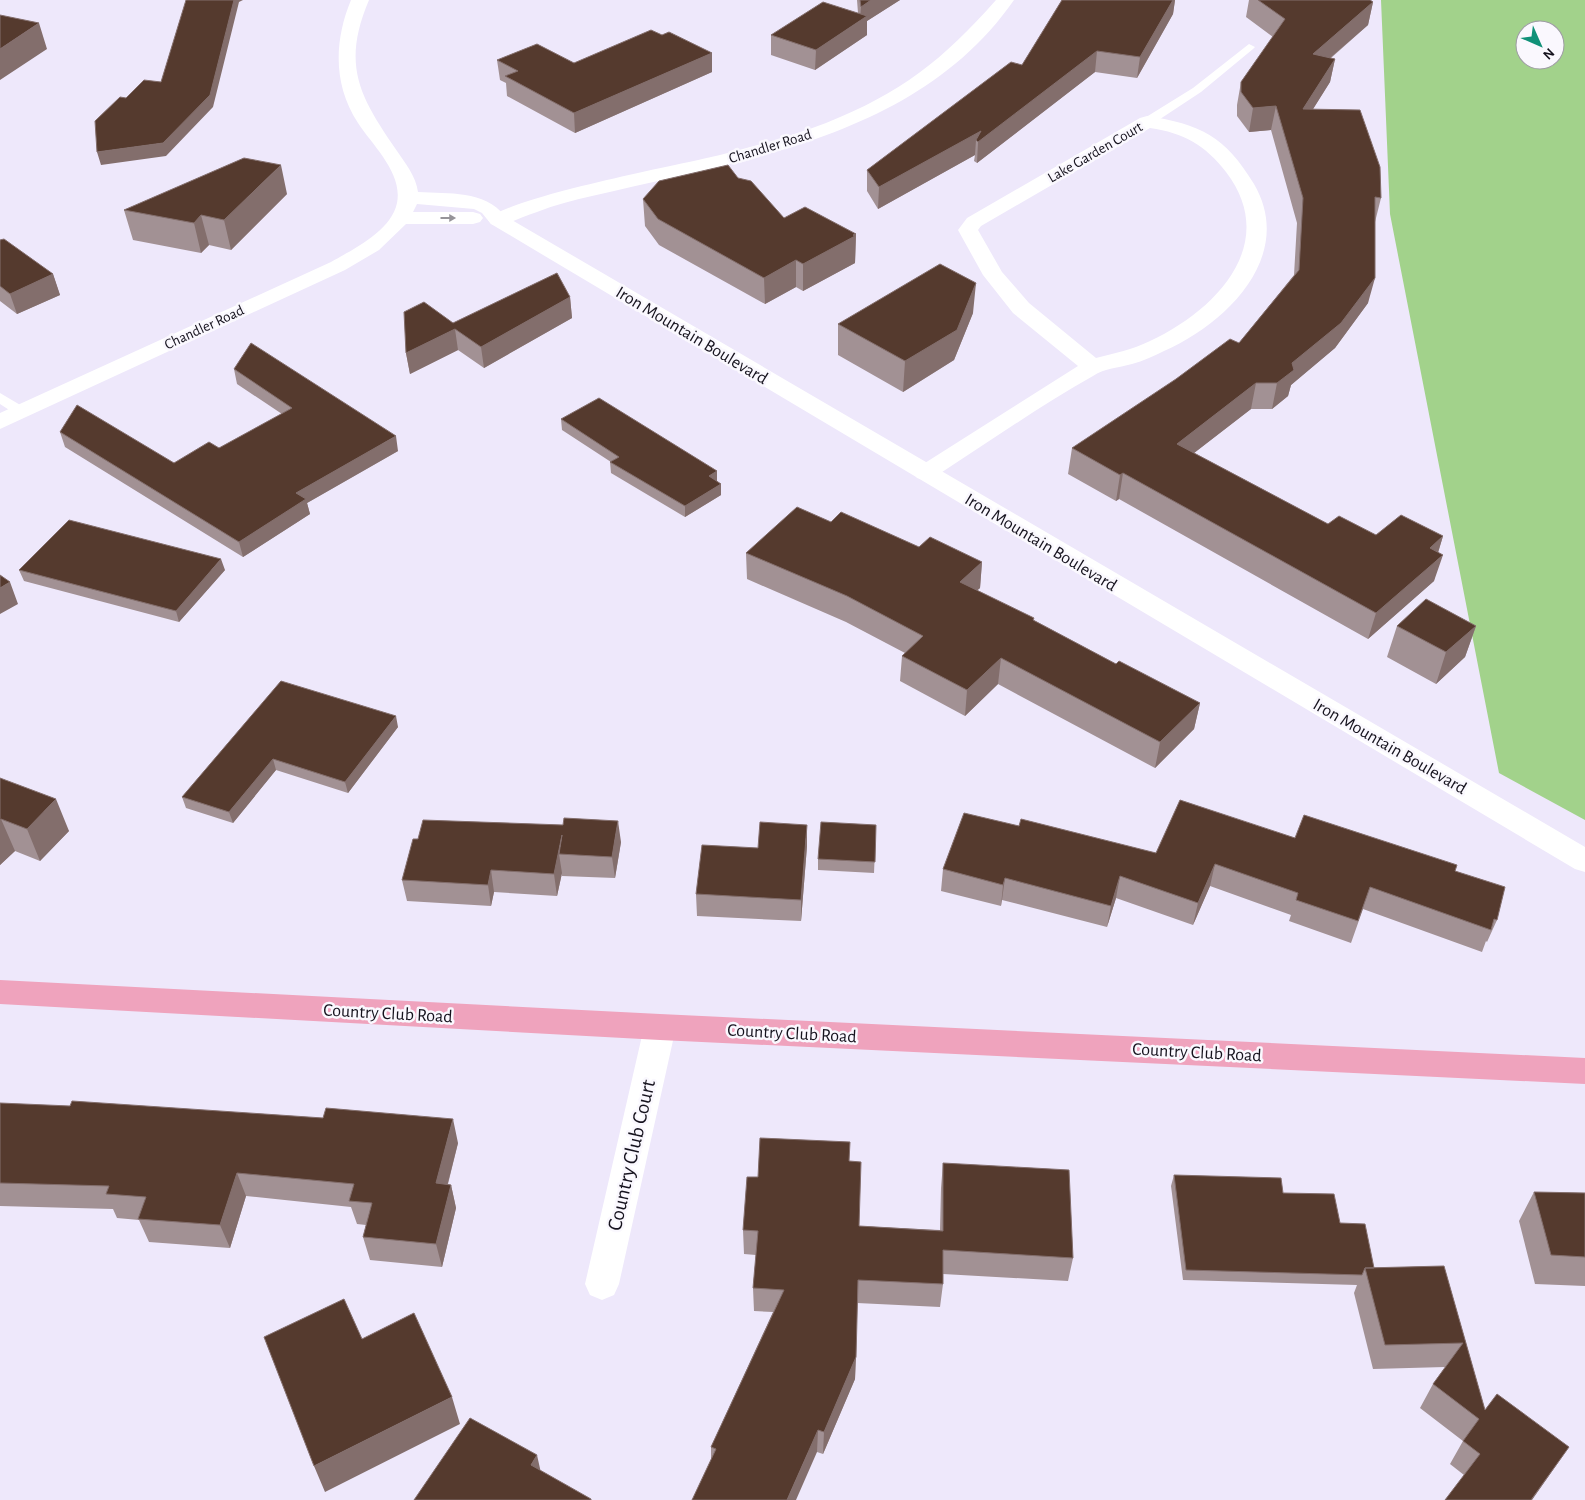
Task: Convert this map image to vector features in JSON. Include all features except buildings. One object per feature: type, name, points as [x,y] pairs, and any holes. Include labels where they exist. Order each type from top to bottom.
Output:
[{"type":"main road","name":"Country Club Road","points":[[0,992],[660,1027],[1585,1071]]},
{"type":"street","points":[[360,0],[347,43],[348,76],[360,110],[407,183],[408,197],[399,218]]},
{"type":"street","name":"Chandler Road","points":[[498,220],[532,205],[557,198],[712,164],[783,142],[877,107],[932,74],[967,42],[1005,0]]},
{"type":"street","name":"Lake Garden Court","points":[[925,473],[1093,366],[1127,358],[1159,345],[1208,316],[1225,301],[1240,282],[1249,265],[1255,245],[1256,219],[1248,191],[1238,175],[1217,150],[1184,128],[1147,122],[974,222],[968,230],[993,275],[1021,308],[1093,366]]},
{"type":"street","name":"Iron Mountain Boulevard","points":[[408,197],[464,201],[480,204],[489,209],[498,220],[1585,860]]},
{"type":"street","name":"Iron Mountain Boulevard","points":[[399,218],[498,220]]},
{"type":"street","name":"Chandler Road","points":[[0,422],[338,266],[379,240],[399,218]]},
{"type":"street","name":"Country Club Court","points":[[602,1284],[660,1027]]},
{"type":"lane","points":[[1147,122],[1197,90],[1249,47]]},
{"type":"lane","points":[[0,397],[22,412]]},
{"type":"green space","points":[[1381,0],[1585,0],[1585,820],[1499,773],[1390,214]]}]
